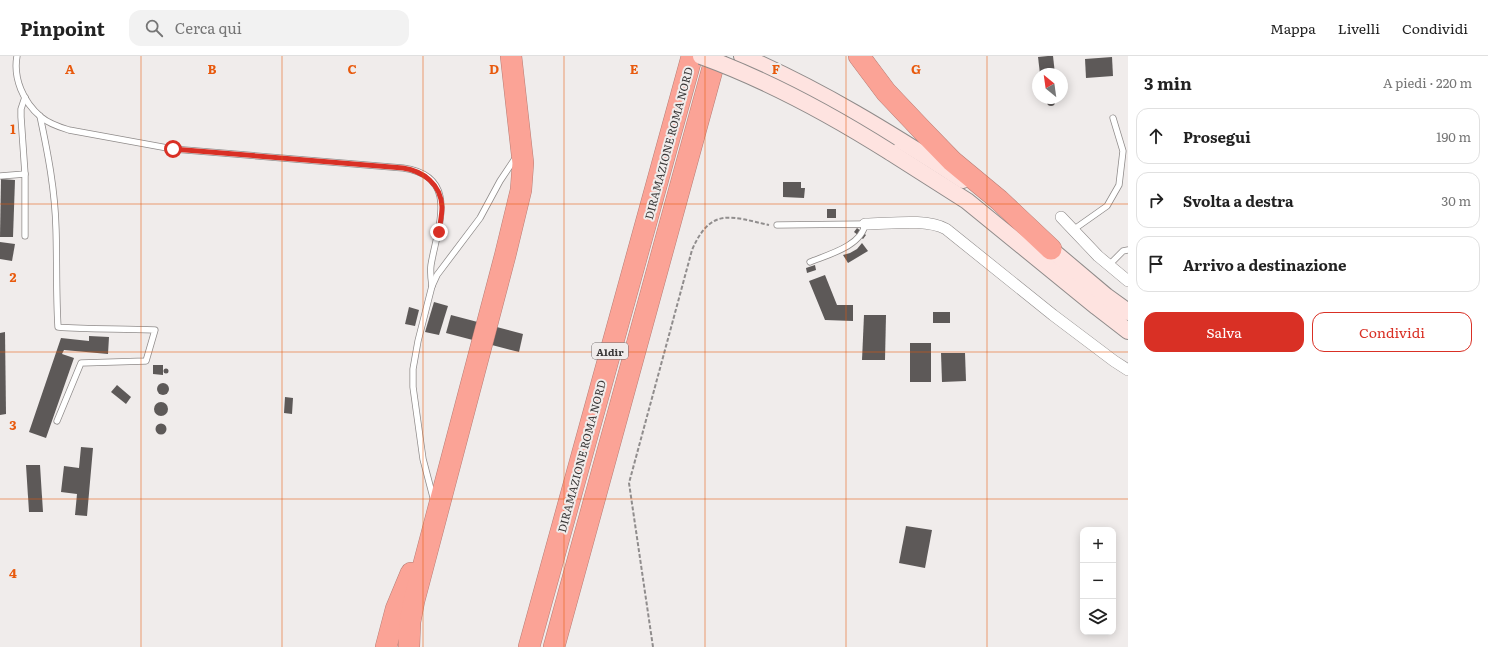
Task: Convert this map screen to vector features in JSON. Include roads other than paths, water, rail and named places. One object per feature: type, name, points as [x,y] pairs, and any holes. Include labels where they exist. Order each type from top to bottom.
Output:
[{"type":"highway","points":[[409,647],[410,622],[414,601],[520,194],[523,173],[511,56]]},
{"type":"highway","name":"DIRAMAZIONE ROMA NORD","points":[[530,647],[692,56]]},
{"type":"highway","name":"A1dir","points":[[554,647],[716,56]]},
{"type":"highway","points":[[859,56],[886,92],[952,161],[999,200],[1051,250]]},
{"type":"highway","points":[[386,647],[401,597],[437,514]]},
{"type":"main road","points":[[700,56],[774,86],[894,145],[975,188],[1106,296],[1128,312]]},
{"type":"main road","points":[[742,56],[825,95],[966,200],[1096,307],[1128,330]]},
{"type":"street","points":[[1061,217],[1098,256],[1128,281]]},
{"type":"street","points":[[865,224],[923,223],[934,224],[946,229],[1053,315],[1128,370]]},
{"type":"lane","points":[[17,56],[15,64],[17,81],[25,97],[40,116],[68,130],[173,149],[403,168],[416,171],[428,178],[433,183],[441,200],[439,232],[431,266],[432,286]]},
{"type":"lane","points":[[25,97],[21,109],[25,174],[25,236]]},
{"type":"lane","points":[[40,116],[53,181],[56,229],[56,302],[58,327],[80,329],[127,328],[156,330],[146,361],[81,363],[57,420]]},
{"type":"lane","points":[[1073,230],[1107,206],[1119,186],[1123,151],[1113,118]]},
{"type":"lane","points":[[437,514],[423,459],[413,379],[416,351],[432,286],[444,264],[480,218],[500,181],[521,150]]},
{"type":"lane","points":[[0,176],[25,174]]},
{"type":"lane","points":[[777,226],[865,224],[861,235],[852,243],[810,262]]},
{"type":"lane","points":[[1109,265],[1123,251],[1128,250]]}]
